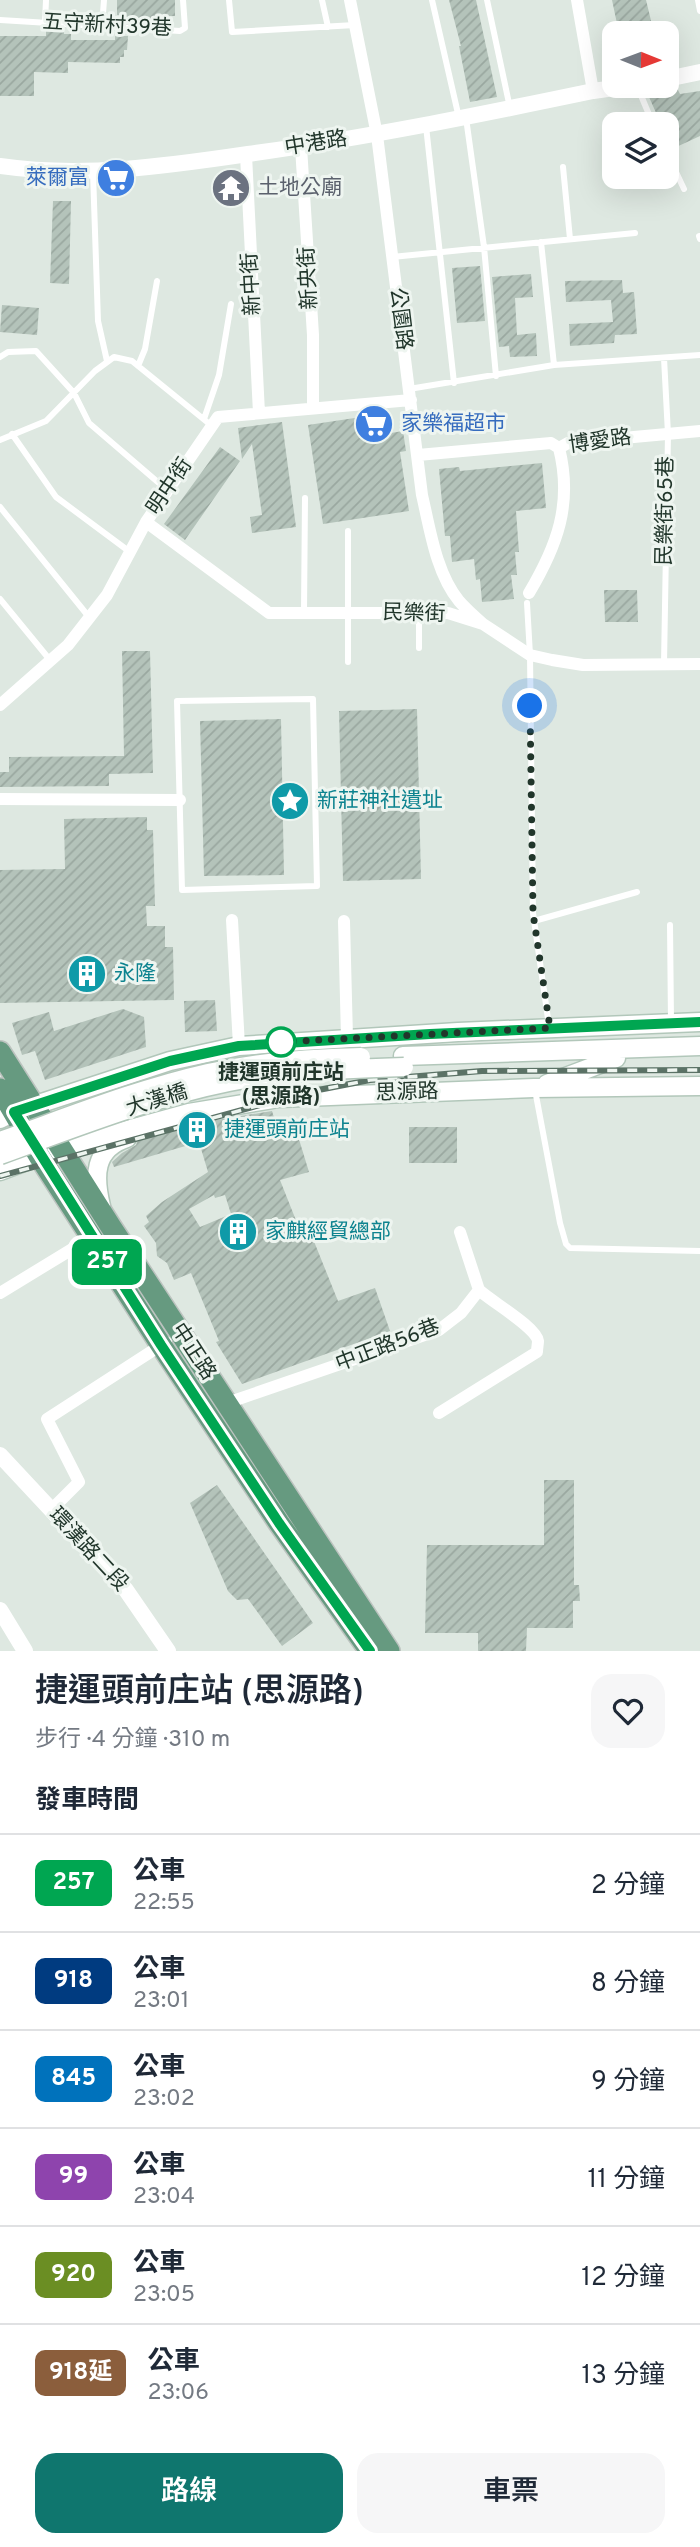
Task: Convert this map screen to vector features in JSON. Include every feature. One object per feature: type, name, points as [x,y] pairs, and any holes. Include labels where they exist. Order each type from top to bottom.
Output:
[{"type":"main road","points":[[5,1115],[170,1061],[239,1046],[458,1032],[700,1022]]},
{"type":"main road","points":[[458,1032],[569,1049]]},
{"type":"main road","name":"思源路","points":[[404,1061],[569,1049],[700,1046]]},
{"type":"main road","name":"中正路","points":[[0,1052],[389,1651]]},
{"type":"main road","name":"思源路","points":[[404,1061],[700,1056]]},
{"type":"main road","points":[[534,1088],[616,1058]]},
{"type":"main road","name":"大漢橋","points":[[0,1141],[206,1073],[286,1060],[404,1061]]},
{"type":"main road","points":[[170,1061],[189,1113]]},
{"type":"main road","name":"大漢橋","points":[[0,1155],[145,1104],[230,1082],[404,1061]]},
{"type":"main road","points":[[124,1076],[145,1125]]},
{"type":"main road","name":"思源路","points":[[0,1173],[62,1148],[189,1113],[239,1104],[308,1096],[534,1088],[700,1086]]},
{"type":"main road","name":"中正路","points":[[0,1089],[5,1115],[40,1156],[279,1523],[370,1651]]},
{"type":"main road","points":[[103,1213],[96,1173],[104,1152],[110,1145],[210,1110]]},
{"type":"street","name":"公園路","points":[[350,0],[377,135],[422,495],[445,577],[458,600],[483,624]]},
{"type":"street","points":[[577,0],[593,91]]},
{"type":"street","points":[[679,76],[700,72]]},
{"type":"street","name":"中港路","points":[[0,166],[93,171],[206,161],[377,135],[602,90]]},
{"type":"street","name":"新央街","points":[[301,147],[313,335],[313,408]]},
{"type":"street","name":"新中街","points":[[246,155],[259,413]]},
{"type":"street","points":[[208,422],[218,417],[410,395]]},
{"type":"street","name":"明中街","points":[[0,705],[68,645],[107,594],[146,522],[208,422]]},
{"type":"street","name":"博愛路","points":[[418,455],[551,443],[559,448],[568,443],[700,431]]},
{"type":"street","points":[[528,598],[550,558],[562,516],[564,467],[559,448]]},
{"type":"street","name":"民樂街","points":[[146,522],[269,613],[447,613],[483,624],[530,654],[583,665],[700,664]]},
{"type":"street","points":[[0,799],[180,800]]},
{"type":"street","points":[[232,920],[239,1046]]},
{"type":"street","points":[[344,922],[347,1038]]},
{"type":"street","points":[[439,1413],[537,1352],[538,1339],[531,1328],[492,1302],[480,1290],[460,1232]]},
{"type":"street","points":[[0,1293],[92,1237]]},
{"type":"street","name":"中正路56巷","points":[[227,1403],[439,1330],[461,1313],[480,1290]]},
{"type":"street","points":[[51,1510],[79,1482],[47,1419],[180,1332]]},
{"type":"street","name":"環漢路二段","points":[[0,1455],[127,1590],[168,1651]]},
{"type":"street","points":[[0,1610],[25,1651]]},
{"type":"lane","points":[[45,22],[46,0]]},
{"type":"lane","points":[[102,27],[104,0]]},
{"type":"lane","name":"五守新村39巷","points":[[0,20],[180,31],[185,28],[183,0]]},
{"type":"lane","points":[[229,0],[232,32],[355,25]]},
{"type":"lane","points":[[322,0],[328,27]]},
{"type":"lane","points":[[432,0],[463,118],[484,247],[496,376]]},
{"type":"lane","points":[[488,0],[510,108]]},
{"type":"lane","points":[[698,0],[700,11]]},
{"type":"lane","points":[[426,126],[454,383]]},
{"type":"lane","points":[[562,167],[570,239]]},
{"type":"lane","points":[[93,171],[98,320],[107,361]]},
{"type":"lane","points":[[679,178],[684,188]]},
{"type":"lane","points":[[392,257],[635,233]]},
{"type":"lane","points":[[541,242],[554,365]]},
{"type":"lane","points":[[138,366],[145,349],[157,281]]},
{"type":"lane","points":[[0,440],[46,421],[114,357],[132,361],[208,422],[231,304]]},
{"type":"lane","points":[[0,358],[8,352],[36,351],[74,393],[89,423],[167,490]]},
{"type":"lane","points":[[410,395],[454,383],[554,365],[700,355]]},
{"type":"lane","name":"民樂街65巷","points":[[664,358],[668,434],[664,664]]},
{"type":"lane","points":[[12,434],[57,497],[130,552]]},
{"type":"lane","points":[[304,613],[305,498]]},
{"type":"lane","points":[[0,507],[89,617]]},
{"type":"lane","points":[[348,531],[348,662]]},
{"type":"lane","points":[[528,598],[534,921],[550,1028]]},
{"type":"lane","points":[[0,599],[50,660]]},
{"type":"lane","points":[[419,613],[419,648]]},
{"type":"lane","points":[[313,699],[317,886],[182,890],[180,800],[177,701],[313,699]]},
{"type":"lane","points":[[534,921],[637,892]]},
{"type":"lane","points":[[670,925],[671,1023]]},
{"type":"lane","points":[[534,1088],[560,1223],[566,1244],[570,1248],[700,1251]]},
{"type":"building","points":[[117,0],[175,0],[175,16],[157,16],[157,24],[125,22],[125,15],[117,15]]},
{"type":"building","points":[[449,0],[476,0],[497,97],[470,102],[461,46]]},
{"type":"building","points":[[612,0],[646,0],[651,21],[616,21]]},
{"type":"building","points":[[46,30],[64,30],[64,34],[71,34],[71,40],[115,40],[115,36],[128,36],[127,50],[124,50],[124,57],[120,57],[120,63],[68,62],[68,73],[34,72],[34,96],[0,96],[0,36],[46,36]]},
{"type":"building","points":[[700,91],[700,136],[679,146],[679,112],[656,112],[649,98],[679,98],[679,92]]},
{"type":"building","name":"土地公廟","points":[[238,178],[239,194],[216,194],[216,182]]},
{"type":"building","points":[[53,201],[71,201],[69,284],[50,283]]},
{"type":"building","points":[[480,266],[485,321],[457,323],[452,268]]},
{"type":"building","points":[[531,274],[533,297],[515,298],[517,335],[536,333],[537,356],[510,357],[509,346],[499,347],[492,277]]},
{"type":"building","points":[[622,280],[623,293],[634,292],[637,334],[615,335],[614,343],[570,346],[569,324],[613,322],[611,300],[566,302],[565,281]]},
{"type":"building","points":[[2,305],[39,308],[37,335],[0,332]]},
{"type":"building","points":[[388,413],[391,433],[403,431],[406,451],[400,452],[409,511],[323,524],[308,425]]},
{"type":"building","points":[[282,422],[296,527],[252,533],[250,517],[262,515],[252,444],[242,459],[238,428]]},
{"type":"building","points":[[220,447],[240,461],[185,540],[164,524]]},
{"type":"building","points":[[542,463],[546,508],[516,511],[519,552],[515,552],[517,575],[511,575],[514,599],[482,602],[480,579],[476,580],[474,559],[452,562],[450,536],[445,536],[439,469],[459,467],[460,471]]},
{"type":"building","points":[[604,590],[637,590],[638,622],[605,622]]},
{"type":"building","points":[[122,651],[150,651],[153,773],[109,774],[109,786],[0,787],[0,772],[9,772],[9,757],[124,756]]},
{"type":"building","points":[[417,709],[421,879],[343,881],[339,711]]},
{"type":"building","points":[[281,719],[284,875],[204,876],[200,721]]},
{"type":"building","points":[[147,817],[147,830],[153,830],[155,906],[146,906],[147,926],[165,926],[165,947],[173,947],[174,1000],[0,1003],[0,870],[65,869],[64,819]]},
{"type":"building","points":[[215,1000],[217,1031],[185,1032],[184,1001]]},
{"type":"building","points":[[123,1009],[144,1017],[146,1047],[45,1080],[35,1051],[22,1055],[12,1023],[49,1012],[54,1031]]},
{"type":"building","points":[[272,1111],[279,1134],[283,1133],[285,1140],[298,1136],[309,1172],[280,1180],[301,1233],[309,1229],[338,1301],[375,1288],[390,1331],[242,1384],[216,1342],[219,1341],[191,1273],[174,1280],[167,1263],[157,1256],[156,1243],[144,1226],[149,1222],[146,1216],[162,1202],[208,1172],[199,1142],[114,1167],[112,1162],[136,1145],[138,1139],[191,1124]],"holes":[[[214,1195],[215,1198],[225,1195],[231,1214],[200,1227],[189,1209]]]},
{"type":"building","points":[[409,1127],[457,1127],[457,1163],[409,1163]]},
{"type":"building","points":[[544,1480],[574,1480],[574,1585],[579,1585],[580,1601],[573,1601],[573,1628],[527,1628],[526,1651],[478,1651],[478,1633],[425,1633],[427,1545],[544,1545]]},
{"type":"building","points":[[217,1485],[313,1623],[282,1646],[248,1599],[237,1600],[228,1591],[190,1503]]},
{"type":"railway","points":[[0,1176],[308,1092],[370,1080],[482,1071],[700,1070]]},
{"type":"bus line","name":"257","points":[[370,1651],[279,1523],[161,1345],[14,1112],[170,1061],[239,1046],[700,1022]]},
{"type":"place","name":"萊爾富","points":[[116,178]]},
{"type":"place","name":"土地公廟","points":[[231,188]]},
{"type":"place","name":"家樂福超市","points":[[374,424]]},
{"type":"place","name":"新莊神社遺址","points":[[290,801]]},
{"type":"place","name":"永隆","points":[[87,974]]},
{"type":"place","name":"捷運頭前庄站 (思源路)","points":[[281,1042]]},
{"type":"place","name":"捷運頭前庄站","points":[[197,1130]]},
{"type":"place","name":"家麒經貿總部","points":[[238,1232]]},
{"type":"route","points":[[281,1042],[550,1028],[533,913],[530,706]]}]
